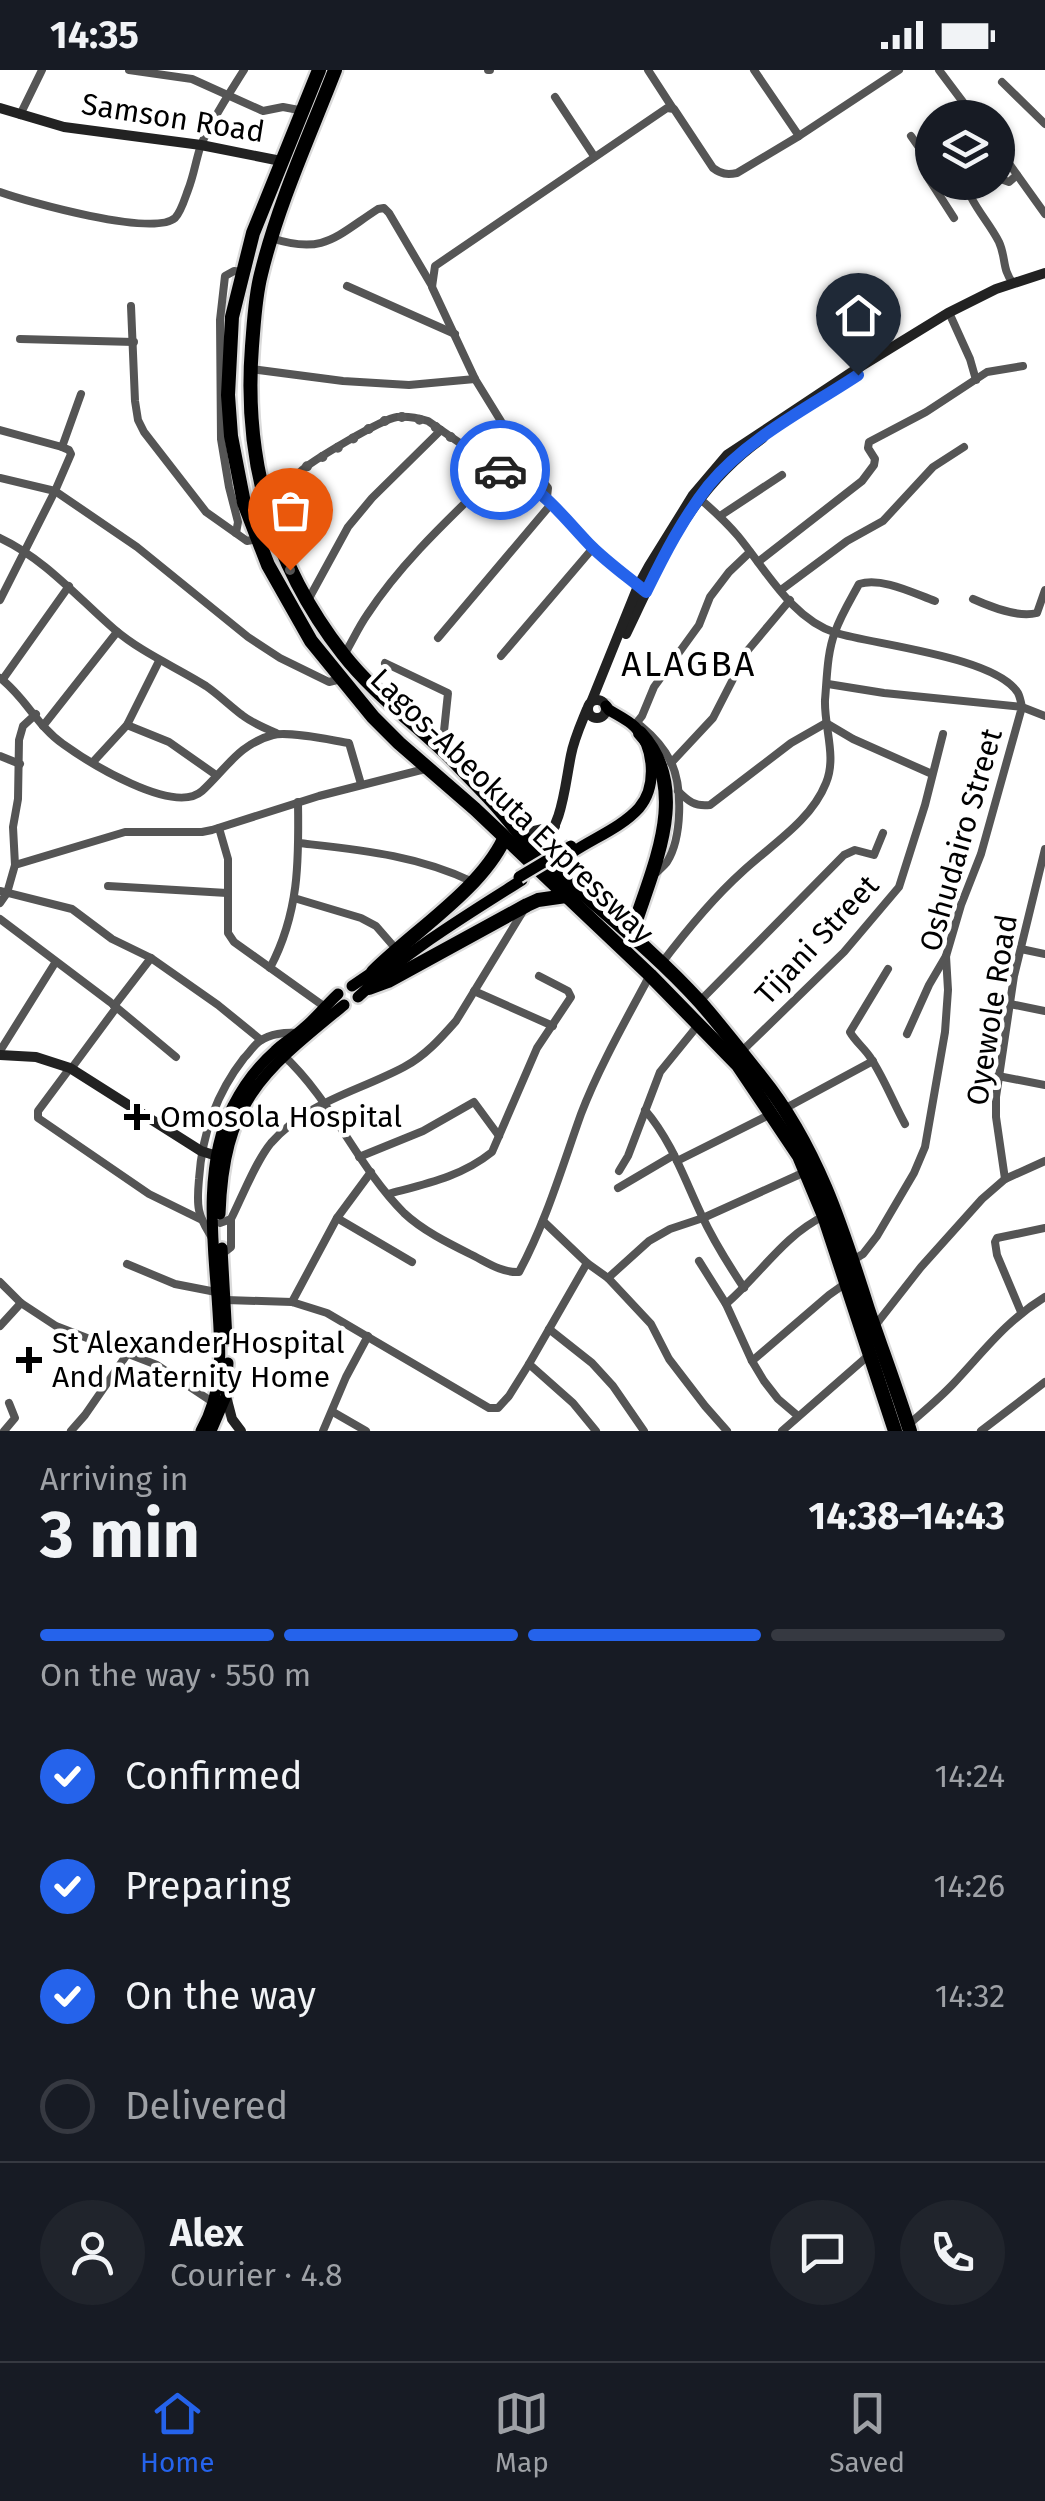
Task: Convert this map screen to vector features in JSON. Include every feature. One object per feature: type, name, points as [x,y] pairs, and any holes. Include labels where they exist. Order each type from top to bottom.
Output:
[{"type":"highway","name":"Lagos-Abeokuta Expressway","points":[[320,70],[253,233],[232,317],[230,422],[236,470],[244,504],[268,565],[311,641],[399,743],[566,896],[699,1002],[763,1079],[800,1156],[871,1353],[904,1429]]},
{"type":"highway","name":"Lagos-Abeokuta Expressway","points":[[336,70],[278,218],[260,276],[250,369],[254,450],[266,506],[283,553],[307,602],[344,656],[384,700],[494,802],[537,853],[631,936],[699,1024],[778,1111],[821,1173],[904,1429]]},
{"type":"highway","points":[[631,936],[664,828],[666,786],[654,750],[637,727]]},
{"type":"highway","points":[[373,972],[474,882],[504,839]]},
{"type":"highway","points":[[360,990],[388,981],[527,904],[566,896]]},
{"type":"main road","name":"Samson Road","points":[[0,108],[64,127],[201,145],[281,161]]},
{"type":"main road","points":[[537,853],[548,841],[566,793],[577,732],[597,708],[642,589],[683,510],[704,481],[727,455],[916,332],[1013,283],[1045,276]]},
{"type":"main road","points":[[642,589],[700,498],[732,462],[773,431],[982,299],[1045,276]]},
{"type":"main road","points":[[341,1000],[351,1005],[373,972],[521,879],[622,822],[638,808],[644,800],[652,768],[648,751],[637,727],[609,710],[597,708]]},
{"type":"main road","points":[[572,849],[624,814],[644,781],[644,760],[632,734],[597,708]]},
{"type":"main road","points":[[520,834],[555,826]]},
{"type":"main road","points":[[360,990],[521,879]]},
{"type":"main road","points":[[210,1431],[220,1399],[222,1254],[216,1221],[217,1156],[226,1121],[245,1085],[275,1051],[325,1007],[341,1000]]},
{"type":"main road","points":[[221,1296],[214,1242],[226,1156],[234,1129],[257,1084],[341,1000]]},
{"type":"main road","points":[[0,1053],[36,1058],[70,1069],[201,1151],[217,1156]]},
{"type":"main road","points":[[200,1431],[220,1399]]},
{"type":"main road","points":[[220,1399],[241,1431]]},
{"type":"street","points":[[20,115],[42,70]]},
{"type":"street","points":[[129,70],[192,79],[263,111],[283,107],[304,112]]},
{"type":"street","points":[[0,192],[85,216],[166,222],[177,216],[201,145],[244,70]]},
{"type":"street","points":[[648,70],[712,168],[728,175],[799,136],[899,70]]},
{"type":"street","points":[[754,70],[799,136]]},
{"type":"street","points":[[940,70],[962,100]]},
{"type":"street","points":[[1002,82],[1045,124]]},
{"type":"street","points":[[555,97],[594,156]]},
{"type":"street","points":[[432,286],[435,266],[672,107]]},
{"type":"street","points":[[911,136],[915,141]]},
{"type":"street","points":[[1015,172],[1045,214]]},
{"type":"street","points":[[942,200],[954,218]]},
{"type":"street","points":[[973,200],[998,242],[1004,269],[1013,283]]},
{"type":"street","points":[[272,237],[294,246],[324,243],[384,208],[432,286],[475,379],[518,449],[548,488],[549,500],[438,638]]},
{"type":"street","points":[[236,532],[238,522],[228,487],[222,439],[220,342],[225,276],[242,272]]},
{"type":"street","points":[[348,286],[454,334]]},
{"type":"street","points":[[131,306],[135,401],[144,432],[206,512],[247,540],[257,539]]},
{"type":"street","points":[[951,318],[976,380]]},
{"type":"street","points":[[20,339],[134,342]]},
{"type":"street","points":[[758,562],[862,481],[875,459],[868,442],[926,412],[987,372],[1022,366]]},
{"type":"street","points":[[250,369],[409,385],[475,379]]},
{"type":"street","points":[[62,447],[81,394]]},
{"type":"street","points":[[266,506],[287,489],[301,470],[377,424],[395,417],[410,417],[428,422],[549,500],[593,548],[642,589]]},
{"type":"street","points":[[0,430],[62,447],[70,454],[0,600]]},
{"type":"street","points":[[307,602],[348,527],[441,430]]},
{"type":"street","points":[[781,590],[882,520],[933,467],[964,447]]},
{"type":"street","points":[[344,656],[392,580],[500,470]]},
{"type":"street","points":[[720,516],[782,475]]},
{"type":"street","points":[[0,478],[55,491],[137,547],[263,647],[329,682],[341,679]]},
{"type":"street","points":[[700,498],[811,620],[835,632],[990,671],[1017,692],[1022,708]]},
{"type":"street","points":[[0,538],[24,550],[70,586],[117,632],[160,662],[207,687],[246,719],[277,733],[349,743],[361,784]]},
{"type":"street","points":[[500,656],[593,548]]},
{"type":"street","points":[[651,878],[667,863],[675,840],[678,791],[671,762],[650,734],[637,727],[654,687],[699,625],[710,598],[750,552]]},
{"type":"street","points":[[283,1055],[296,1066],[360,1158],[406,1215],[452,1245],[508,1272],[519,1272],[543,1221],[582,1112],[655,969],[740,874],[807,813],[824,789],[830,757],[826,723],[828,666],[835,632],[858,584],[905,590],[936,601]]},
{"type":"street","points":[[70,586],[2,679],[62,744],[126,782],[162,795],[196,796],[248,746],[277,733]]},
{"type":"street","points":[[973,600],[1027,616],[1037,613],[1045,590]]},
{"type":"street","points":[[671,762],[713,718],[748,650],[790,600]]},
{"type":"street","points":[[42,726],[117,632]]},
{"type":"street","points":[[93,762],[127,725],[160,662]]},
{"type":"street","points":[[385,663],[448,692],[442,750]]},
{"type":"street","points":[[828,684],[1022,708],[1045,716]]},
{"type":"street","name":"Oshudairo Street","points":[[852,1260],[863,1254],[878,1236],[926,1147],[945,1032],[946,956],[982,854],[1022,708]]},
{"type":"street","points":[[0,903],[14,865],[19,740],[23,726],[36,714]]},
{"type":"street","points":[[678,791],[692,804],[710,805],[791,743],[826,723]]},
{"type":"street","points":[[826,723],[852,739],[932,774]]},
{"type":"street","points":[[127,725],[169,742],[216,775]]},
{"type":"street","name":"Tijani Street","points":[[740,1053],[844,952],[899,887],[943,734]]},
{"type":"street","points":[[0,756],[20,764]]},
{"type":"street","points":[[14,865],[125,832],[202,832],[428,768]]},
{"type":"street","points":[[270,968],[293,912],[298,802]]},
{"type":"street","points":[[0,822],[13,826]]},
{"type":"street","points":[[218,828],[228,858],[228,933],[234,942],[325,1007]]},
{"type":"street","points":[[699,1002],[849,851],[874,855],[882,833]]},
{"type":"street","points":[[299,843],[431,864],[474,882]]},
{"type":"street","name":"Oyewole Road","points":[[1005,1179],[996,1117],[998,1076],[1021,949],[1045,850]]},
{"type":"street","points":[[108,886],[228,893]]},
{"type":"street","points":[[3,892],[72,909],[112,940],[151,958],[260,1040]]},
{"type":"street","points":[[294,898],[361,918],[376,926],[396,949]]},
{"type":"street","points":[[216,1221],[267,1147],[302,1116],[322,1102],[407,1066],[456,1021],[527,904]]},
{"type":"street","points":[[0,919],[176,1058]]},
{"type":"street","points":[[1021,949],[1045,954]]},
{"type":"street","points":[[907,1034],[946,956]]},
{"type":"street","points":[[151,958],[38,1111],[38,1118],[149,1194],[216,1221]]},
{"type":"street","points":[[0,1053],[55,962]]},
{"type":"street","points":[[888,970],[850,1032],[872,1061],[904,1124]]},
{"type":"street","points":[[388,1194],[450,1177],[492,1152],[537,1048],[571,998],[568,991],[538,976]]},
{"type":"street","points":[[474,991],[552,1026]]},
{"type":"street","points":[[1010,1004],[1045,1011]]},
{"type":"street","points":[[619,1171],[660,1072],[699,1024]]},
{"type":"street","points":[[216,1221],[198,1206],[201,1151],[220,1095],[260,1040],[283,1032],[298,1033]]},
{"type":"street","points":[[618,1188],[872,1061]]},
{"type":"street","points":[[998,1076],[1045,1084]]},
{"type":"street","points":[[360,1158],[422,1131],[474,1102],[499,1136]]},
{"type":"street","points":[[646,1110],[675,1158],[720,1253],[744,1288]]},
{"type":"street","points":[[874,1327],[952,1230],[1005,1179],[1045,1161]]},
{"type":"street","points":[[292,1302],[337,1218],[371,1172]]},
{"type":"street","points":[[608,1278],[670,1229],[805,1172]]},
{"type":"street","points":[[726,1304],[772,1255],[808,1224],[824,1216]]},
{"type":"street","points":[[337,1218],[412,1262]]},
{"type":"street","points":[[543,1221],[608,1278],[651,1324],[670,1359],[727,1431]]},
{"type":"street","points":[[1021,1312],[995,1242],[997,1238],[1045,1228]]},
{"type":"street","points":[[699,1261],[726,1304],[752,1361],[778,1399],[798,1416]]},
{"type":"street","points":[[128,1264],[161,1279],[221,1296],[292,1302],[328,1313],[489,1408],[498,1408],[588,1263]]},
{"type":"street","points":[[0,1282],[21,1303],[56,1326],[157,1365],[220,1399]]},
{"type":"street","points":[[752,1361],[846,1284]]},
{"type":"street","points":[[904,1429],[943,1394],[994,1337],[1021,1312],[1045,1297]]},
{"type":"street","points":[[0,1326],[21,1303]]},
{"type":"street","points":[[549,1329],[592,1363],[644,1431]]},
{"type":"street","points":[[323,1431],[368,1336]]},
{"type":"street","points":[[71,1431],[128,1353]]},
{"type":"street","points":[[782,1431],[871,1353]]},
{"type":"street","points":[[528,1364],[574,1403],[596,1431]]},
{"type":"street","points":[[981,1431],[1045,1382]]},
{"type":"street","points":[[4,1431],[15,1418],[9,1402]]},
{"type":"street","points":[[332,1412],[366,1431]]},
{"type":"way so far","points":[[290,570],[266,506],[287,489],[301,470],[377,424],[395,417],[420,419],[500,470]]},
{"type":"place","name":"Omosola Hospital","points":[[137,1117]]},
{"type":"place","name":"St Alexander Hospital And Maternity Home","points":[[29,1360]]},
{"type":"district","name":"ALAGBA","points":[[689,664]]},
{"type":"route","points":[[500,470],[547,498],[593,548],[646,592],[667,548],[717,477],[773,431],[858,375]]}]
